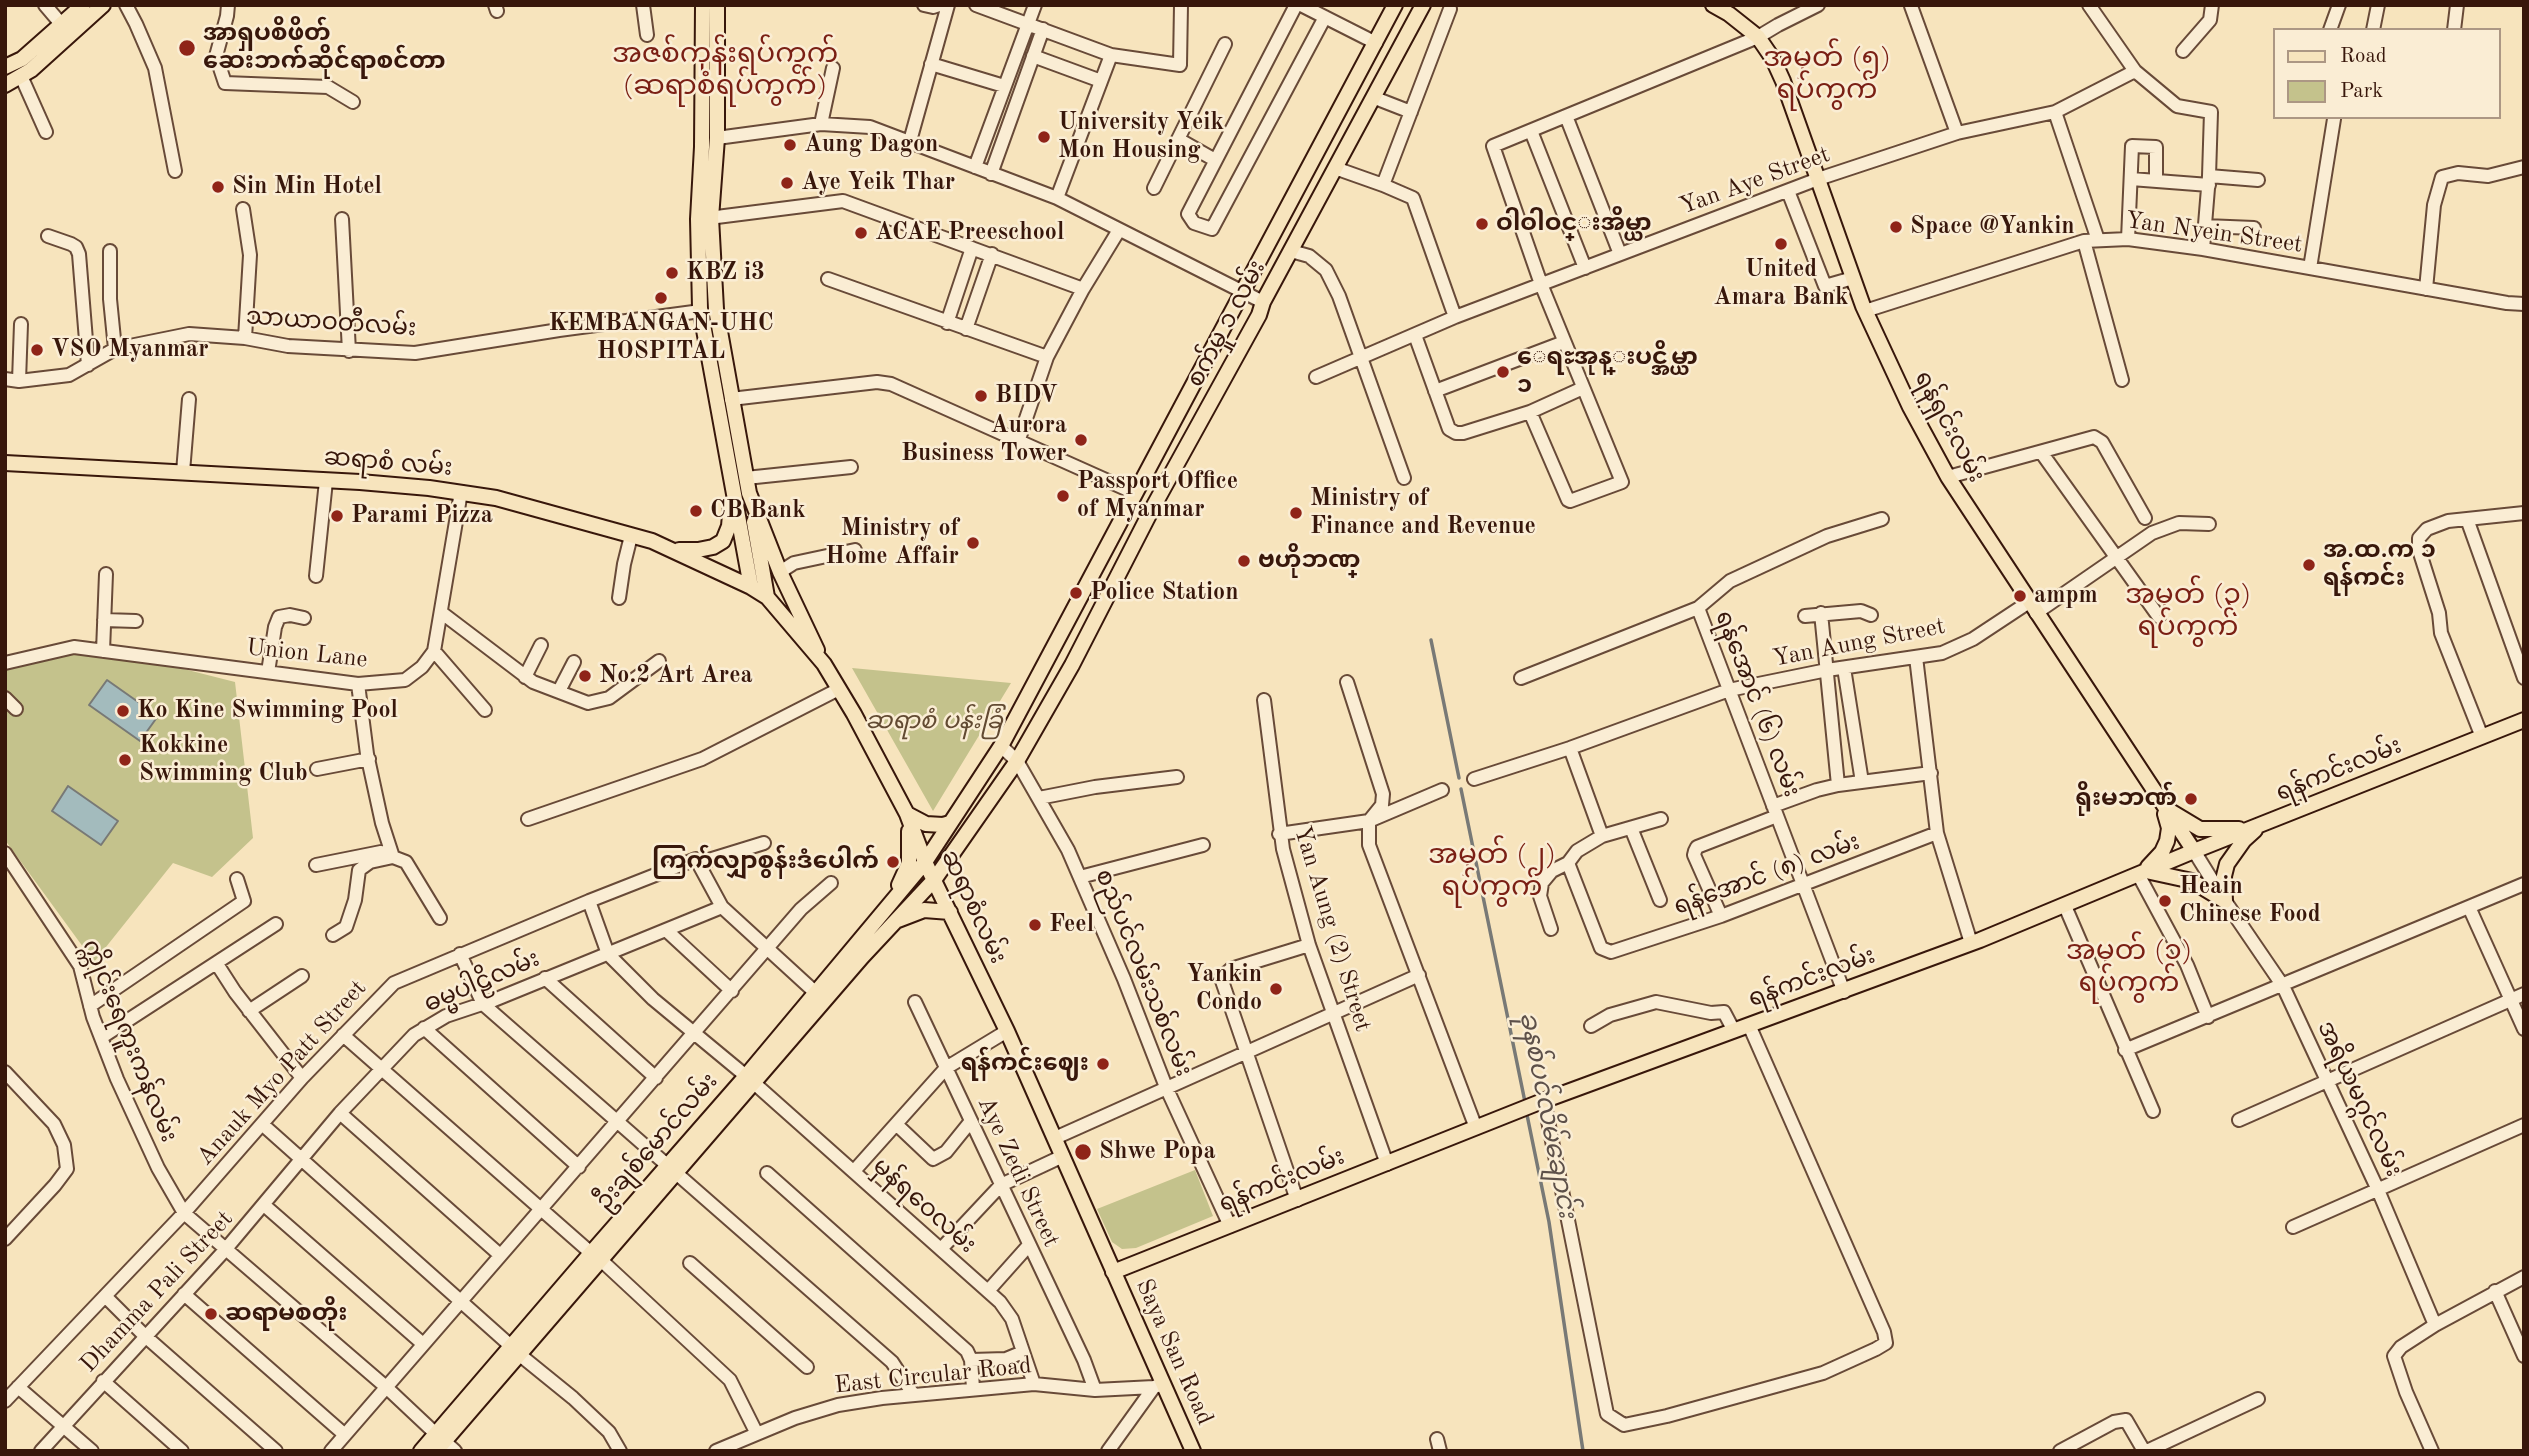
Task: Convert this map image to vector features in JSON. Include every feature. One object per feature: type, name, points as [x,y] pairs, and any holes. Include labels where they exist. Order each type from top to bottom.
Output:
[{"type":"main road","points":[[5,67],[22,59],[83,5]]},
{"type":"main road","points":[[5,85],[31,70],[103,5]]},
{"type":"main road","points":[[703,5],[704,219],[701,311],[727,421],[746,478],[766,597]]},
{"type":"main road","points":[[717,5],[717,138],[704,219],[731,399],[727,421],[733,489],[751,587]]},
{"type":"main road","name":"စက်မှု ၁ လမ်း","points":[[1002,746],[1395,5]]},
{"type":"main road","name":"စက်မှု ၁ လမ်း","points":[[1020,755],[1072,666],[1170,475],[1423,5]]},
{"type":"main road","name":"ရန်ရှင်းလမ်း","points":[[1713,5],[1758,37],[1783,81],[1865,311],[1910,407],[1948,477],[2194,851]]},
{"type":"main road","points":[[1362,68],[1384,80]]},
{"type":"main road","points":[[1306,172],[1327,183]]},
{"type":"main road","points":[[701,311],[716,309]]},
{"type":"main road","points":[[1196,379],[1219,388]]},
{"type":"main road","name":"ဆရာစံ လမ်း","points":[[5,463],[183,471],[461,492],[496,498],[652,541],[751,587]]},
{"type":"main road","points":[[1150,465],[1170,475]]},
{"type":"main road","points":[[670,549],[698,550],[713,547],[723,541],[729,526],[733,489]]},
{"type":"main road","points":[[749,493],[780,572],[824,664]]},
{"type":"main road","name":"ဆရာစံလမ်း","points":[[751,587],[766,597],[824,664],[907,814],[925,862],[1007,1031],[1113,1272]]},
{"type":"main road","name":"ရန်ကင်းလမ်း","points":[[1113,1272],[1527,1107],[1971,943],[2524,720]]},
{"type":"main road","points":[[925,862],[1002,746]]},
{"type":"main road","points":[[934,880],[1020,755]]},
{"type":"main road","points":[[2163,806],[2200,829],[2218,831],[2259,826]]},
{"type":"main road","points":[[2141,873],[2162,852],[2167,841],[2169,828],[2163,806]]},
{"type":"main road","points":[[907,814],[926,824],[950,823]]},
{"type":"main road","points":[[886,920],[909,863],[907,814]]},
{"type":"main road","points":[[2225,901],[2224,876],[2227,864],[2244,840],[2259,826]]},
{"type":"main road","points":[[886,920],[924,910],[950,912],[947,881],[965,835]]},
{"type":"main road","name":"ဦးချစ်မောင်လမ်း","points":[[421,1451],[443,1444],[516,1351],[886,920],[925,862]]},
{"type":"main road","points":[[2141,873],[2192,881],[2225,901]]},
{"type":"main road","name":"ဦးချစ်မောင်လမ်း","points":[[750,1079],[817,993],[886,920],[934,880]]},
{"type":"main road","name":"Saya San Road","points":[[1113,1272],[1158,1386],[1193,1451]]},
{"type":"street","points":[[45,5],[62,25]]},
{"type":"street","points":[[126,5],[155,68],[175,171]]},
{"type":"street","points":[[228,5],[216,56],[225,83],[328,86],[354,102]]},
{"type":"street","points":[[643,5],[647,35]]},
{"type":"street","points":[[924,5],[939,5]]},
{"type":"street","points":[[910,141],[948,5]]},
{"type":"street","points":[[976,5],[1111,55],[1180,65],[1181,5]]},
{"type":"street","points":[[975,167],[1035,5]]},
{"type":"street","points":[[1325,17],[1212,229],[1194,223],[1188,214],[1298,5],[1325,17],[1376,43]]},
{"type":"street","points":[[1530,412],[1568,500],[1620,483],[1621,479],[1541,285],[1493,146],[1758,37],[1818,5]]},
{"type":"street","points":[[2089,5],[2135,71],[2177,106],[2211,112],[2203,249]]},
{"type":"street","points":[[2183,51],[2210,20],[2212,5]]},
{"type":"street","points":[[2331,28],[2339,5]]},
{"type":"street","points":[[2373,28],[2378,5]]},
{"type":"street","points":[[2454,28],[2457,5]]},
{"type":"street","points":[[1911,6],[1957,133]]},
{"type":"street","points":[[1383,185],[1450,9]]},
{"type":"street","points":[[991,174],[1043,29]]},
{"type":"street","points":[[1154,188],[1225,44]]},
{"type":"street","points":[[1057,198],[1111,55]]},
{"type":"street","points":[[1033,56],[1101,81]]},
{"type":"street","points":[[931,64],[1004,86]]},
{"type":"street","points":[[821,124],[833,68]]},
{"type":"street","name":"Yan Aye Street","points":[[1315,377],[1455,317],[1818,179],[1957,133],[2055,112],[2135,71]]},
{"type":"street","points":[[22,76],[46,132]]},
{"type":"street","points":[[1375,98],[1411,112]]},
{"type":"street","points":[[2055,112],[2098,240]]},
{"type":"street","points":[[1566,116],[1620,254]]},
{"type":"street","points":[[2310,268],[2334,119]]},
{"type":"street","points":[[717,138],[821,124],[870,127],[1057,198],[1263,302]]},
{"type":"street","points":[[1531,131],[1585,268]]},
{"type":"street","points":[[1178,139],[1215,160]]},
{"type":"street","points":[[2128,239],[2132,146],[2156,147],[2156,175]]},
{"type":"street","points":[[2426,289],[2434,205],[2442,177],[2458,173],[2488,176],[2524,167]]},
{"type":"street","points":[[1335,168],[1413,198],[1455,317]]},
{"type":"street","points":[[2131,172],[2209,181],[2258,180]]},
{"type":"street","points":[[1788,191],[1825,286],[1853,278]]},
{"type":"street","points":[[704,219],[843,201],[1083,289]]},
{"type":"street","points":[[243,208],[250,255],[245,338]]},
{"type":"street","points":[[342,219],[349,351]]},
{"type":"street","points":[[2205,226],[2254,228]]},
{"type":"street","points":[[1018,442],[1047,357],[1083,289],[1119,230]]},
{"type":"street","points":[[48,236],[71,244],[79,254],[88,365]]},
{"type":"street","name":"Yan Nyein Street","points":[[1865,311],[2084,240],[2128,239],[2203,249],[2524,304]]},
{"type":"street","points":[[2084,240],[2122,380]]},
{"type":"street","points":[[947,323],[972,248]]},
{"type":"street","points":[[110,251],[110,299],[115,349]]},
{"type":"street","points":[[1291,251],[1308,256],[1326,270],[1339,296],[1404,478]]},
{"type":"street","points":[[966,329],[992,254]]},
{"type":"street","points":[[828,279],[1047,357]]},
{"type":"street","name":"သာယာဝတီလမ်း","points":[[5,379],[19,381],[69,375],[115,349],[189,334],[245,338],[288,346],[415,353],[701,311]]},
{"type":"street","points":[[19,381],[21,324]]},
{"type":"street","points":[[1415,335],[1449,429],[1456,433],[1530,412],[1583,388]]},
{"type":"street","points":[[1435,391],[1564,342]]},
{"type":"street","points":[[731,399],[877,382],[904,388],[1135,493]]},
{"type":"street","points":[[183,471],[189,399]]},
{"type":"street","points":[[1948,477],[2094,437],[2098,438],[2145,518]]},
{"type":"street","points":[[2041,452],[2159,617]]},
{"type":"street","points":[[746,478],[851,467]]},
{"type":"street","points":[[317,576],[326,481]]},
{"type":"street","points":[[461,492],[434,651],[485,710]]},
{"type":"street","points":[[2482,737],[2441,633],[2436,602],[2419,550],[2419,538],[2427,529],[2448,522],[2524,513]]},
{"type":"street","points":[[1698,608],[1730,581],[1827,536],[1882,519]]},
{"type":"street","points":[[2468,519],[2524,678]]},
{"type":"street","name":"Yan Aung Street","points":[[1474,779],[1570,748],[1729,690],[1827,670],[1942,653],[2033,608],[2116,559],[2152,533],[2179,523],[2209,524]]},
{"type":"street","points":[[619,598],[631,536]]},
{"type":"street","points":[[780,572],[794,562],[855,550]]},
{"type":"street","points":[[103,651],[106,574]]},
{"type":"street","name":"ရန်အောင် (၆) လမ်း","points":[[1521,678],[1698,608],[1844,992]]},
{"type":"street","points":[[1805,615],[1861,611],[1871,615]]},
{"type":"street","points":[[442,613],[533,682],[588,703],[609,698],[659,662]]},
{"type":"street","points":[[1821,613],[1838,785]]},
{"type":"street","points":[[268,672],[279,617],[290,615],[304,618]]},
{"type":"street","points":[[104,620],[136,621]]},
{"type":"street","points":[[526,677],[541,645]]},
{"type":"street","name":"Union Lane","points":[[5,663],[74,647],[358,684],[405,680],[422,667],[434,651]]},
{"type":"street","points":[[1916,657],[1937,833],[1971,943]]},
{"type":"street","points":[[559,691],[574,662]]},
{"type":"street","points":[[1844,668],[1862,782]]},
{"type":"street","points":[[1347,682],[1383,794],[1382,805],[1369,821],[1369,845],[1476,1128]]},
{"type":"street","points":[[358,684],[369,759],[382,823],[392,853],[406,862],[440,918]]},
{"type":"street","points":[[527,819],[702,759],[839,689]]},
{"type":"street","points":[[5,698],[16,709]]},
{"type":"street","name":"Yan Aung (2) Street","points":[[1264,700],[1279,834],[1310,945],[1387,1164]]},
{"type":"street","name":"စည်ပင်လမ်းသစ်လမ်း","points":[[1002,746],[1020,755],[1080,877],[1130,993],[1166,1087],[1230,1226]]},
{"type":"street","points":[[1570,748],[1602,836]]},
{"type":"street","points":[[317,769],[369,759]]},
{"type":"street","points":[[1721,916],[1694,855],[1697,847],[1817,790],[1931,773]]},
{"type":"street","points":[[1039,798],[1095,787],[1177,777]]},
{"type":"street","points":[[1279,834],[1369,821],[1442,789]]},
{"type":"street","points":[[1550,929],[1540,896],[1542,883],[1552,871],[1602,836],[1661,819]]},
{"type":"street","points":[[1631,828],[1660,900]]},
{"type":"street","name":"ရန်အောင် (၈) လမ်း","points":[[1567,863],[1601,948],[1611,952],[1721,916],[1937,833]]},
{"type":"street","name":"Anauk Myo Patt Street","points":[[5,1401],[184,1213],[302,1078],[394,983],[589,901],[698,861],[764,843]]},
{"type":"street","points":[[1080,877],[1203,845]]},
{"type":"street","name":"အရိယမဂ္ဂင်လမ်း","points":[[2194,851],[2283,986],[2378,1190],[2435,1325]]},
{"type":"street","name":"က္ကိုင်းရေကူးကန်လမ်း","points":[[5,853],[80,966],[90,1006],[137,1123],[158,1168],[184,1213],[386,1387],[443,1444]]},
{"type":"street","points":[[316,865],[392,853]]},
{"type":"street","points":[[334,935],[346,927],[355,900],[359,870],[392,853]]},
{"type":"street","points":[[698,861],[722,907],[817,993]]},
{"type":"street","points":[[2141,873],[2187,965],[2208,1017]]},
{"type":"street","points":[[90,1006],[244,901],[237,879]]},
{"type":"street","points":[[331,1451],[801,909],[831,884]]},
{"type":"street","points":[[2125,1051],[2524,884]]},
{"type":"street","points":[[589,901],[608,954]]},
{"type":"street","points":[[2065,906],[2153,1111]]},
{"type":"street","name":"ဓမ္မပါဠိလမ်း","points":[[303,1159],[340,1113],[424,1028],[446,1016],[483,1004],[722,907]]},
{"type":"street","points":[[2469,907],[2524,1029]]},
{"type":"street","points":[[102,1037],[276,924]]},
{"type":"street","points":[[666,930],[732,991]]},
{"type":"street","points":[[1297,1200],[1221,978],[1231,969],[1310,945]]},
{"type":"street","points":[[460,954],[483,1004],[891,1362],[913,1394]]},
{"type":"street","name":"မှန်ရဝေလမ်း","points":[[608,954],[653,999],[750,1079],[1000,1302],[1012,1319],[1034,1384]]},
{"type":"street","points":[[217,964],[249,1012],[302,1078]]},
{"type":"street","points":[[1055,1138],[1419,975]]},
{"type":"street","points":[[249,1012],[302,976]]},
{"type":"street","points":[[545,978],[656,1078]]},
{"type":"street","points":[[2239,1120],[2524,994]]},
{"type":"street","name":"Aye Zedi Street","points":[[915,1002],[1084,1360],[1095,1390]]},
{"type":"street","points":[[1591,1026],[1610,1015],[1656,1002],[1711,1013],[1724,1012],[1734,1031]]},
{"type":"street","points":[[1544,1101],[1607,1414],[1624,1425],[1667,1416],[1823,1373],[1886,1343],[1884,1332],[1749,1025]]},
{"type":"street","points":[[424,1028],[579,1167]]},
{"type":"street","points":[[854,1171],[946,1068],[1007,1031]]},
{"type":"street","points":[[343,1035],[652,1306],[730,1380],[756,1432]]},
{"type":"street","points":[[5,1072],[54,1124],[64,1145],[66,1169],[55,1185],[5,1239]]},
{"type":"street","points":[[340,1113],[500,1255]]},
{"type":"street","points":[[896,1124],[933,1159],[946,1152],[971,1121]]},
{"type":"street","points":[[262,1124],[516,1351],[573,1398],[609,1432],[620,1451]]},
{"type":"street","points":[[2293,1227],[2524,1125]]},
{"type":"street","points":[[941,1249],[1001,1185],[1063,1156]]},
{"type":"street","name":"Dhamma Pali Street","points":[[41,1451],[225,1250],[303,1159]]},
{"type":"street","points":[[766,1173],[967,1351],[971,1360],[973,1388]]},
{"type":"street","points":[[264,1205],[423,1344]]},
{"type":"street","points":[[988,1291],[1029,1245]]},
{"type":"street","points":[[690,1264],[807,1367]]},
{"type":"street","points":[[2432,1451],[2406,1392],[2394,1356],[2401,1347],[2435,1325],[2524,1277]]},
{"type":"street","points":[[2495,1291],[2524,1356]]},
{"type":"street","points":[[184,1294],[345,1435]]},
{"type":"street","points":[[105,1296],[145,1336],[276,1451]]},
{"type":"street","points":[[971,1360],[1006,1359],[1023,1352]]},
{"type":"street","points":[[103,1381],[182,1451]]},
{"type":"street","name":"East Circular Road","points":[[716,1451],[756,1432],[838,1405],[913,1394],[1034,1384],[1095,1390],[1158,1386]]},
{"type":"street","points":[[1108,1451],[1158,1386]]},
{"type":"street","points":[[18,1387],[92,1451]]},
{"type":"street","points":[[2060,1451],[2114,1422],[2126,1420],[2145,1451],[2258,1399]]},
{"type":"green space","name":"Kokkine Swimming Club","points":[[61,653],[172,666],[235,682],[253,838],[212,877],[173,863],[94,962],[5,840],[5,667]]},
{"type":"green space","name":"ဆရာစံ ပန်းခြံ","points":[[852,668],[1011,683],[933,811]]},
{"type":"green space","points":[[1195,1170],[1213,1216],[1136,1248],[1122,1249],[1112,1242],[1097,1209]]},
{"type":"water","name":"Ko Kine Swimming Pool","points":[[107,680],[158,716],[140,741],[89,705]]},
{"type":"water","points":[[68,786],[118,821],[101,845],[52,811]]},
{"type":"waterway","name":"ခုနစ်ပင်လိမ်ချောင်း","points":[[1431,640],[1459,778]]},
{"type":"waterway","name":"ခုနစ်ပင်လိမ်ချောင်း","points":[[1461,789],[1525,1102]]},
{"type":"waterway","name":"ခုနစ်ပင်လိမ်ချောင်း","points":[[1526,1110],[1549,1222],[1583,1451]]},
{"type":"place","name":"အာရှပစိဖိတ် ဆေးဘက်ဆိုင်ရာစင်တာ","points":[[187,48]]},
{"type":"place","name":"University Yeik Mon Housing","points":[[1044,137]]},
{"type":"place","name":"Aung Dagon","points":[[790,145]]},
{"type":"place","name":"Aye Yeik Thar","points":[[787,183]]},
{"type":"place","name":"Sin Min Hotel","points":[[218,187]]},
{"type":"place","name":"ဝါဝါဝင္းအိမ္ယာ","points":[[1482,224]]},
{"type":"place","name":"Space @Yankin","points":[[1896,227]]},
{"type":"place","name":"ACAE Preeschool","points":[[861,233]]},
{"type":"place","name":"United Amara Bank","points":[[1781,244]]},
{"type":"place","name":"KBZ i3","points":[[672,273]]},
{"type":"place","name":"KEMBANGAN-UHC HOSPITAL","points":[[661,298]]},
{"type":"place","name":"VSO Myanmar","points":[[37,350]]},
{"type":"place","name":"ေရႊအုန္းပင္အိမ္ယာ ၁","points":[[1503,372]]},
{"type":"place","name":"BIDV","points":[[981,396]]},
{"type":"place","name":"Aurora Business Tower","points":[[1081,440]]},
{"type":"place","name":"Passport Office of Myanmar","points":[[1063,496]]},
{"type":"place","name":"CB Bank","points":[[696,511]]},
{"type":"place","name":"Ministry of Finance and Revenue","points":[[1296,513]]},
{"type":"place","name":"Parami Pizza","points":[[337,516]]},
{"type":"place","name":"Ministry of Home Affair","points":[[973,543]]},
{"type":"place","name":"ဗဟိုဘဏ္","points":[[1244,561]]},
{"type":"place","name":"အ.ထ.က ၁ ရန်ကင်း","points":[[2309,565]]},
{"type":"place","name":"Police Station","points":[[1076,593]]},
{"type":"place","name":"ampm","points":[[2020,596]]},
{"type":"place","name":"No.2 Art Area","points":[[585,676]]},
{"type":"place","name":"Ko Kine Swimming Pool","points":[[123,711]]},
{"type":"place","name":"Kokkine Swimming Club","points":[[125,760]]},
{"type":"place","name":"ရိုးမဘဏ်","points":[[2191,799]]},
{"type":"place","name":"ကြက်လျှာစွန်းဒံပေါက်","points":[[893,862]]},
{"type":"place","name":"Heain Chinese Food","points":[[2165,901]]},
{"type":"place","name":"Feel","points":[[1035,925]]},
{"type":"place","name":"Yankin Condo","points":[[1276,989]]},
{"type":"place","name":"ရန်ကင်းဈေး","points":[[1103,1064]]},
{"type":"place","name":"Shwe Popa","points":[[1083,1152]]},
{"type":"place","name":"ဆရာမစတိုး","points":[[211,1314]]},
{"type":"district","name":"အဇစ်ကုန်းရပ်ကွက် (ဆရာစံရပ်ကွက်)","points":[[725,71]]},
{"type":"district","name":"အမှတ် (၅) ရပ်ကွက်","points":[[1827,75]]},
{"type":"district","name":"အမှတ် (၃) ရပ်ကွက်","points":[[2188,612]]},
{"type":"district","name":"အမှတ် (၂) ရပ်ကွက်","points":[[1492,872]]},
{"type":"district","name":"အမှတ် (၁) ရပ်ကွက်","points":[[2129,968]]}]
